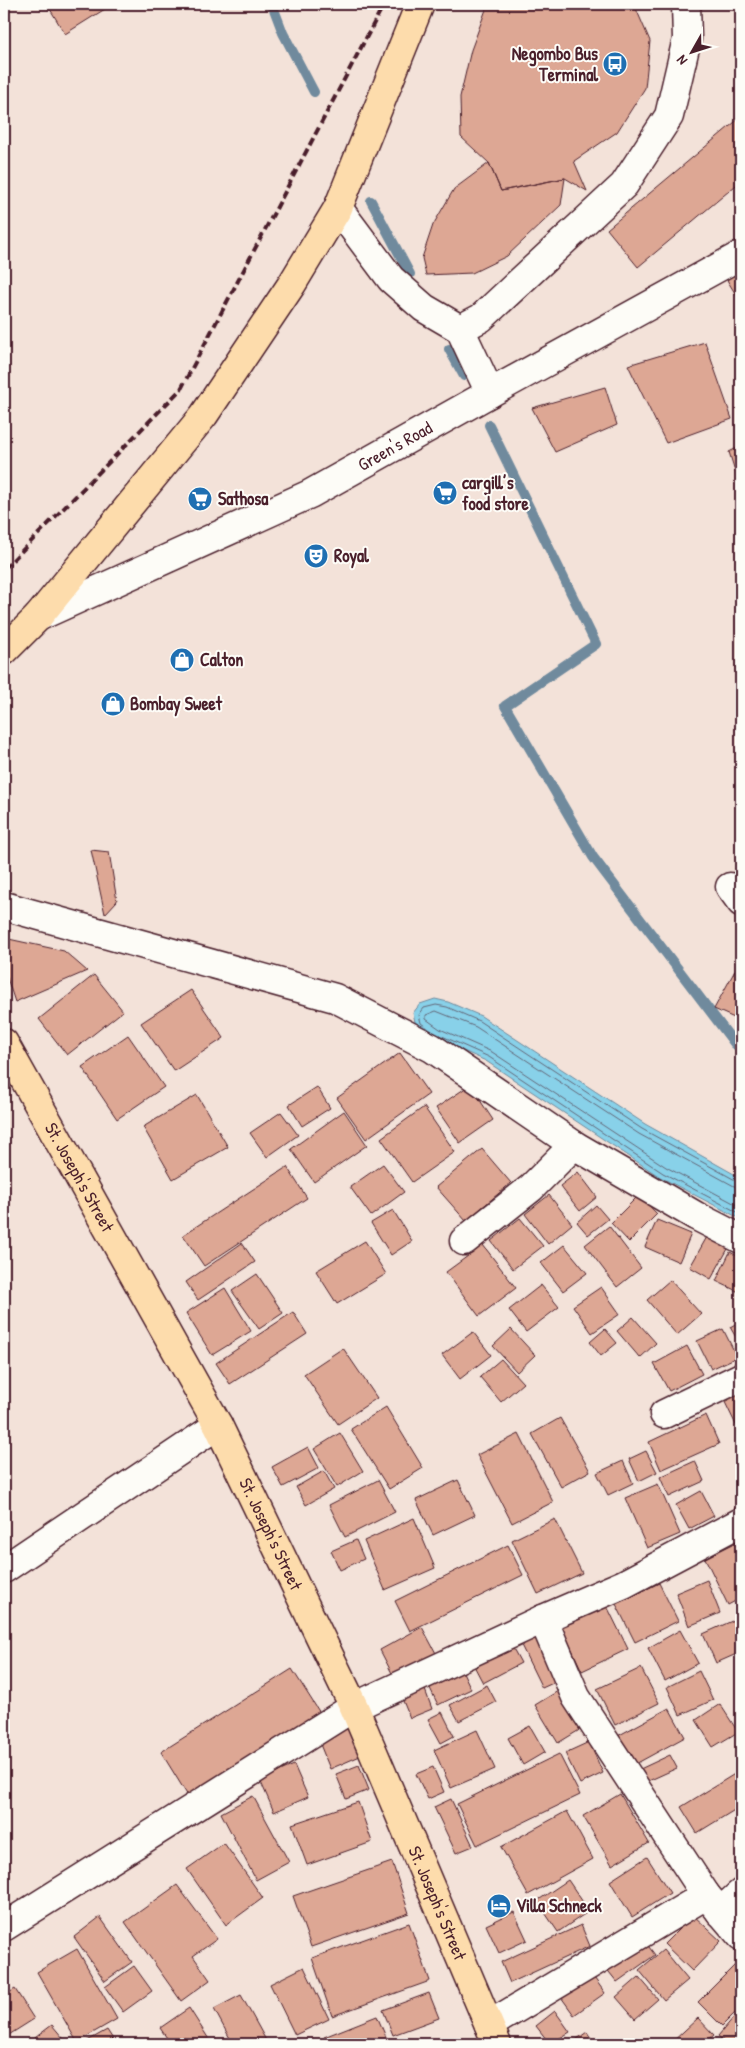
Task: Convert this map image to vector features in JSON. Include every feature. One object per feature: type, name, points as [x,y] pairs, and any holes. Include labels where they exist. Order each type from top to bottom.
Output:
[{"type":"main road","points":[[4,651],[38,616],[204,416],[292,284],[338,208],[420,4]]},
{"type":"main road","name":"St. Joseph's Street","points":[[4,1043],[218,1425],[354,1707],[493,2034]]},
{"type":"street","points":[[460,329],[481,318],[624,185],[669,116],[687,39],[686,4]]},
{"type":"street","points":[[338,208],[391,279],[424,308],[460,329],[490,392]]},
{"type":"street","name":"Green's Road","points":[[38,616],[310,494],[490,392],[741,255]]},
{"type":"street","points":[[4,906],[335,998],[432,1048],[574,1145],[696,1216],[741,1239]]},
{"type":"street","points":[[464,1241],[531,1188],[574,1145]]},
{"type":"street","points":[[664,1414],[741,1377]]},
{"type":"street","points":[[4,1569],[218,1425]]},
{"type":"street","points":[[4,1927],[354,1707],[543,1619],[624,1584],[741,1522]]},
{"type":"street","points":[[543,1619],[576,1697],[713,1904],[741,1936]]},
{"type":"street","points":[[493,2034],[713,1904],[741,1893]]},
{"type":"water","points":[[435,999],[448,1002],[481,1016],[645,1124],[741,1178],[741,1219],[660,1177],[486,1061],[434,1038],[416,1026],[413,1013],[420,1004]]},
{"type":"building","points":[[47,4],[113,4],[65,34]]},
{"type":"building","points":[[488,4],[634,4],[650,41],[645,88],[617,132],[574,161],[587,191],[565,178],[501,191],[489,163],[461,137],[460,97],[471,50]]},
{"type":"building","points":[[741,117],[741,181],[638,267],[607,229]]},
{"type":"building","points":[[489,163],[501,191],[565,178],[561,205],[507,256],[472,273],[426,275],[422,258],[433,225],[454,189]]},
{"type":"building","points":[[741,265],[741,303],[724,275]]},
{"type":"building","points":[[705,342],[732,419],[666,443],[628,365]]},
{"type":"building","points":[[605,387],[617,425],[555,452],[532,408]]},
{"type":"building","points":[[741,446],[741,490],[729,452]]},
{"type":"building","points":[[91,850],[109,852],[117,901],[105,914]]},
{"type":"building","points":[[4,938],[64,951],[87,971],[15,1002],[4,969]]},
{"type":"building","points":[[738,965],[741,966],[741,1021],[714,1009]]},
{"type":"building","points":[[94,975],[123,1011],[67,1055],[39,1019]]},
{"type":"building","points":[[191,990],[224,1038],[174,1071],[141,1023]]},
{"type":"building","points":[[128,1035],[164,1087],[117,1119],[82,1067]]},
{"type":"building","points":[[400,1053],[429,1094],[366,1139],[337,1098]]},
{"type":"building","points":[[470,1085],[493,1120],[460,1143],[436,1108]]},
{"type":"building","points":[[317,1087],[330,1108],[302,1126],[289,1105]]},
{"type":"building","points":[[197,1095],[228,1147],[173,1179],[143,1127]]},
{"type":"building","points":[[424,1107],[455,1152],[412,1182],[381,1138]]},
{"type":"building","points":[[344,1111],[367,1145],[314,1182],[291,1149]]},
{"type":"building","points":[[281,1112],[298,1135],[267,1157],[250,1133]]},
{"type":"building","points":[[482,1149],[511,1183],[466,1221],[436,1187]]},
{"type":"building","points":[[383,1164],[404,1192],[371,1216],[350,1187]]},
{"type":"building","points":[[287,1167],[307,1198],[204,1266],[183,1235]]},
{"type":"building","points":[[578,1172],[597,1197],[580,1211],[560,1186]]},
{"type":"building","points":[[549,1195],[572,1224],[548,1244],[525,1214]]},
{"type":"building","points":[[639,1195],[657,1214],[629,1242],[611,1223]]},
{"type":"building","points":[[596,1205],[608,1219],[588,1235],[577,1222]]},
{"type":"building","points":[[393,1210],[412,1241],[391,1255],[371,1223]]},
{"type":"building","points":[[520,1218],[543,1246],[513,1269],[491,1241]]},
{"type":"building","points":[[657,1220],[691,1234],[679,1262],[645,1247]]},
{"type":"building","points":[[609,1226],[641,1268],[617,1287],[585,1245]]},
{"type":"building","points":[[708,1235],[729,1247],[711,1279],[690,1267]]},
{"type":"building","points":[[365,1241],[386,1274],[337,1304],[316,1271]]},
{"type":"building","points":[[242,1243],[255,1262],[198,1300],[186,1282]]},
{"type":"building","points":[[483,1245],[516,1288],[479,1316],[446,1272]]},
{"type":"building","points":[[564,1245],[587,1273],[563,1291],[541,1263]]},
{"type":"building","points":[[730,1252],[741,1258],[741,1289],[739,1292],[716,1281]]},
{"type":"building","points":[[257,1274],[283,1313],[259,1329],[232,1291]]},
{"type":"building","points":[[670,1280],[701,1314],[677,1335],[647,1300]]},
{"type":"building","points":[[541,1285],[559,1307],[526,1332],[509,1310]]},
{"type":"building","points":[[601,1287],[620,1314],[592,1333],[573,1306]]},
{"type":"building","points":[[225,1288],[251,1331],[212,1355],[186,1313]]},
{"type":"building","points":[[293,1312],[307,1334],[230,1384],[216,1363]]},
{"type":"building","points":[[633,1317],[656,1343],[640,1358],[617,1331]]},
{"type":"building","points":[[741,1321],[741,1346],[730,1327]]},
{"type":"building","points":[[511,1329],[535,1355],[517,1372],[493,1346]]},
{"type":"building","points":[[605,1329],[617,1343],[601,1356],[590,1342]]},
{"type":"building","points":[[723,1329],[737,1357],[711,1369],[697,1341]]},
{"type":"building","points":[[473,1332],[491,1355],[460,1379],[442,1355]]},
{"type":"building","points":[[687,1346],[702,1374],[669,1391],[654,1364]]},
{"type":"building","points":[[343,1348],[377,1398],[338,1424],[304,1374]]},
{"type":"building","points":[[501,1359],[523,1383],[501,1402],[480,1377]]},
{"type":"building","points":[[741,1386],[741,1425],[737,1427],[722,1396]]},
{"type":"building","points":[[386,1407],[423,1468],[389,1489],[351,1429]]},
{"type":"building","points":[[706,1415],[719,1444],[661,1470],[649,1442]]},
{"type":"building","points":[[560,1418],[590,1471],[561,1487],[532,1434]]},
{"type":"building","points":[[340,1433],[363,1471],[337,1487],[314,1449]]},
{"type":"building","points":[[519,1434],[553,1502],[512,1523],[477,1455]]},
{"type":"building","points":[[308,1447],[319,1468],[283,1487],[272,1467]]},
{"type":"building","points":[[646,1451],[657,1472],[639,1481],[629,1459]]},
{"type":"building","points":[[623,1461],[633,1483],[608,1495],[597,1473]]},
{"type":"building","points":[[695,1461],[704,1481],[669,1497],[660,1477]]},
{"type":"building","points":[[324,1471],[334,1489],[306,1505],[296,1487]]},
{"type":"building","points":[[378,1480],[395,1512],[345,1537],[329,1505]]},
{"type":"building","points":[[458,1480],[475,1515],[433,1535],[416,1500]]},
{"type":"building","points":[[658,1484],[680,1534],[647,1548],[625,1498]]},
{"type":"building","points":[[701,1491],[714,1516],[689,1529],[676,1505]]},
{"type":"building","points":[[414,1518],[435,1568],[385,1590],[364,1541]]},
{"type":"building","points":[[555,1519],[582,1573],[538,1594],[512,1540]]},
{"type":"building","points":[[356,1540],[364,1559],[340,1570],[331,1551]]},
{"type":"building","points":[[737,1542],[741,1551],[741,1598],[728,1605],[705,1558]]},
{"type":"building","points":[[508,1545],[523,1575],[410,1631],[395,1601]]},
{"type":"building","points":[[707,1580],[720,1613],[689,1626],[676,1593]]},
{"type":"building","points":[[659,1583],[678,1621],[635,1642],[616,1604]]},
{"type":"building","points":[[605,1602],[628,1649],[582,1671],[560,1624]]},
{"type":"building","points":[[741,1617],[741,1652],[716,1663],[703,1634]]},
{"type":"building","points":[[422,1627],[438,1657],[395,1679],[380,1650]]},
{"type":"building","points":[[540,1629],[564,1678],[542,1688],[518,1639]]},
{"type":"building","points":[[680,1630],[698,1663],[665,1681],[648,1648]]},
{"type":"building","points":[[509,1641],[521,1663],[483,1683],[471,1660]]},
{"type":"building","points":[[641,1668],[659,1703],[615,1725],[597,1689]]},
{"type":"building","points":[[292,1669],[320,1713],[188,1796],[161,1752]]},
{"type":"building","points":[[462,1670],[471,1689],[438,1705],[429,1686]]},
{"type":"building","points":[[699,1671],[713,1700],[680,1715],[667,1687]]},
{"type":"building","points":[[487,1685],[496,1702],[459,1721],[450,1705]]},
{"type":"building","points":[[424,1687],[432,1709],[410,1718],[401,1696]]},
{"type":"building","points":[[563,1688],[586,1726],[558,1743],[535,1705]]},
{"type":"building","points":[[720,1704],[738,1732],[713,1747],[696,1720]]},
{"type":"building","points":[[669,1708],[685,1737],[630,1767],[614,1738]]},
{"type":"building","points":[[442,1712],[454,1736],[441,1743],[428,1719]]},
{"type":"building","points":[[347,1725],[360,1756],[330,1769],[317,1737]]},
{"type":"building","points":[[530,1726],[545,1752],[523,1765],[508,1738]]},
{"type":"building","points":[[477,1730],[495,1769],[451,1788],[434,1750]]},
{"type":"building","points":[[589,1742],[603,1773],[580,1784],[565,1753]]},
{"type":"building","points":[[559,1754],[580,1795],[477,1845],[457,1804]]},
{"type":"building","points":[[670,1755],[677,1768],[644,1783],[638,1770]]},
{"type":"building","points":[[294,1765],[308,1797],[274,1812],[260,1780]]},
{"type":"building","points":[[359,1765],[369,1790],[346,1799],[336,1774]]},
{"type":"building","points":[[433,1767],[444,1792],[428,1799],[416,1774]]},
{"type":"building","points":[[741,1770],[741,1806],[697,1833],[681,1807]]},
{"type":"building","points":[[620,1794],[649,1843],[612,1865],[583,1816]]},
{"type":"building","points":[[253,1796],[289,1862],[256,1880],[221,1813]]},
{"type":"building","points":[[451,1799],[473,1846],[456,1853],[434,1807]]},
{"type":"building","points":[[358,1802],[372,1842],[307,1865],[292,1824]]},
{"type":"building","points":[[567,1811],[593,1859],[528,1895],[501,1847]]},
{"type":"building","points":[[224,1843],[263,1898],[226,1925],[187,1869]]},
{"type":"building","points":[[647,1857],[670,1893],[632,1917],[610,1881]]},
{"type":"building","points":[[392,1862],[409,1913],[311,1947],[293,1896]]},
{"type":"building","points":[[568,1880],[589,1911],[558,1932],[537,1901]]},
{"type":"building","points":[[177,1885],[217,1939],[193,1956],[210,1980],[181,2001],[125,1922]]},
{"type":"building","points":[[514,1912],[527,1940],[499,1953],[486,1925]]},
{"type":"building","points":[[693,1915],[721,1941],[692,1971],[664,1944]]},
{"type":"building","points":[[100,1917],[132,1962],[105,1981],[74,1937]]},
{"type":"building","points":[[409,1923],[430,1981],[332,2016],[312,1958]]},
{"type":"building","points":[[581,1925],[590,1946],[510,1983],[501,1962]]},
{"type":"building","points":[[643,1939],[655,1955],[617,1982],[605,1967]]},
{"type":"building","points":[[77,1949],[117,2019],[77,2042],[37,1972]]},
{"type":"building","points":[[663,1950],[688,1980],[664,2000],[639,1970]]},
{"type":"building","points":[[739,1961],[741,1964],[741,2007],[722,2026],[698,2002]]},
{"type":"building","points":[[134,1966],[152,1991],[123,2012],[105,1987]]},
{"type":"building","points":[[304,1967],[329,2019],[295,2035],[270,1984]]},
{"type":"building","points":[[592,1975],[605,1993],[574,2015],[561,1997]]},
{"type":"building","points":[[639,1977],[658,1999],[635,2019],[616,1997]]},
{"type":"building","points":[[15,1989],[34,2019],[4,2038],[4,1996]]},
{"type":"building","points":[[429,1993],[439,2018],[393,2035],[383,2010]]},
{"type":"building","points":[[241,1995],[268,2044],[233,2044],[214,2009]]},
{"type":"building","points":[[189,2008],[212,2044],[171,2044],[160,2028]]},
{"type":"building","points":[[555,2011],[570,2032],[550,2044],[536,2026]]},
{"type":"building","points":[[377,2016],[389,2044],[327,2044],[324,2037]]},
{"type":"building","points":[[734,2017],[741,2023],[741,2041],[738,2044],[727,2044],[718,2036]]},
{"type":"building","points":[[698,2018],[714,2035],[704,2044],[670,2044]]},
{"type":"building","points":[[52,2025],[68,2044],[27,2044]]},
{"type":"building","points":[[107,2030],[116,2044],[82,2044]]},
{"type":"building","points":[[587,2032],[595,2044],[570,2044]]},
{"type":"waterway","points":[[272,4],[283,33],[314,92]]},
{"type":"waterway","points":[[371,201],[410,274]]},
{"type":"waterway","points":[[449,349],[464,376]]},
{"type":"waterway","points":[[489,425],[596,644],[505,706],[593,857],[735,1044],[741,1049]]},
{"type":"railway","points":[[4,569],[181,389],[384,4]]},
{"type":"place","name":"Negombo Bus Terminal","points":[[615,64]]},
{"type":"place","name":"cargill’s food store","points":[[445,493]]},
{"type":"place","name":"Sathosa","points":[[200,499]]},
{"type":"place","name":"Royal","points":[[316,556]]},
{"type":"place","name":"Calton","points":[[182,660]]},
{"type":"place","name":"Bombay Sweet","points":[[113,704]]},
{"type":"place","name":"Villa Schneck","points":[[499,1906]]}]
